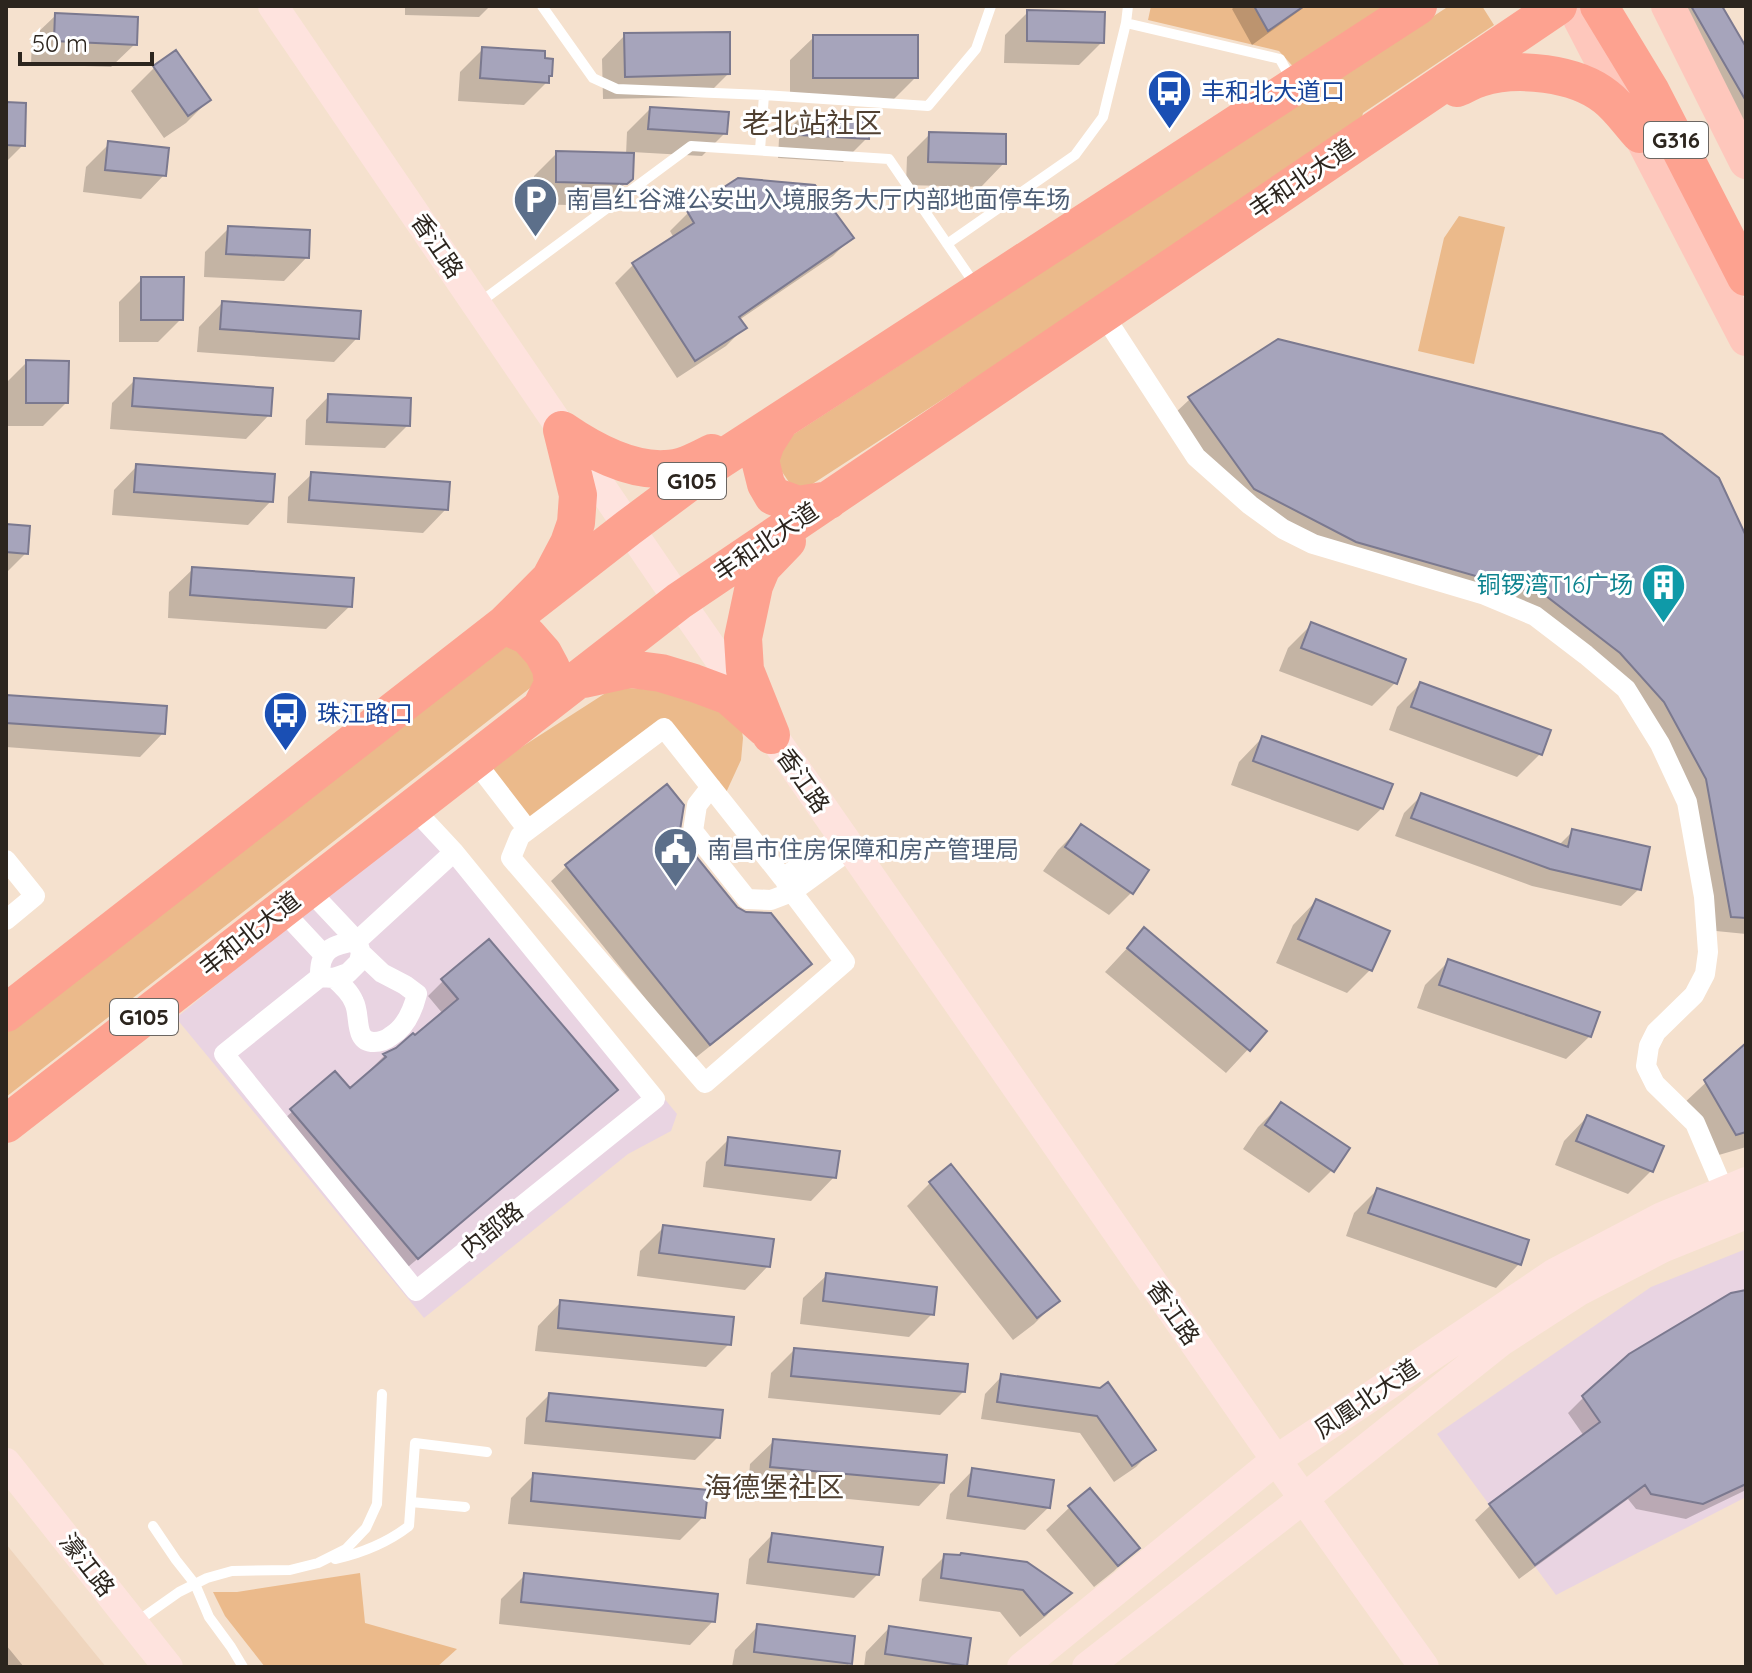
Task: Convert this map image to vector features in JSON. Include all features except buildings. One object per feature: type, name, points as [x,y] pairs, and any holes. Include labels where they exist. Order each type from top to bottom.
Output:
[{"type":"highway","name":"G105","points":[[6,1013],[715,463],[1418,6]]},
{"type":"highway","name":"丰和北大道","points":[[6,1124],[679,601],[1558,6]]},
{"type":"highway","name":"G316","points":[[1599,6],[1650,90],[1746,277]]},
{"type":"highway","name":"G316","points":[[1630,6],[1673,79],[1746,223]]},
{"type":"highway","points":[[1390,120],[1481,78],[1512,73],[1548,74],[1582,83],[1606,97],[1640,134]]},
{"type":"highway","points":[[562,430],[585,446],[609,457],[635,466],[665,469],[686,465],[780,421]]},
{"type":"highway","points":[[780,421],[766,443],[760,460],[766,484],[773,496],[798,505],[829,500]]},
{"type":"highway","points":[[541,708],[553,684],[551,668],[528,636],[504,625],[550,579],[576,523],[578,495],[562,430]]},
{"type":"highway","points":[[771,735],[745,670],[743,638],[754,586],[762,567],[829,500]]},
{"type":"highway","points":[[577,680],[630,669],[661,673],[729,696],[771,735]]},
{"type":"main road","name":"香江路","points":[[273,6],[771,735],[1303,1499],[1424,1667]]},
{"type":"main road","points":[[1583,6],[1580,19],[1746,339]]},
{"type":"main road","points":[[1668,6],[1746,162]]},
{"type":"main road","name":"凤凰北大道","points":[[1022,1667],[1276,1460],[1555,1273],[1662,1217],[1735,1186]]},
{"type":"main road","name":"凤凰北大道","points":[[1087,1667],[1500,1342],[1579,1291],[1664,1247],[1746,1214]]},
{"type":"main road","name":"濠江路","points":[[6,1463],[168,1667]]},
{"type":"street","points":[[1103,314],[1196,457],[1250,505],[1283,529],[1313,544],[1485,595],[1535,616],[1626,689],[1660,744],[1687,802],[1704,897],[1708,952],[1705,974],[1694,995],[1656,1032],[1649,1046],[1646,1066],[1655,1084],[1695,1123],[1735,1186]]},
{"type":"street","points":[[664,728],[711,787],[845,962],[705,1083],[511,858],[524,833],[664,728]]},
{"type":"street","points":[[470,763],[524,833]]},
{"type":"street","points":[[711,787],[697,805],[693,831],[747,899],[771,900],[846,843]]},
{"type":"street","name":"内部路","points":[[327,977],[224,1054],[416,1291],[655,1099],[454,852],[413,808]]},
{"type":"street","points":[[327,977],[348,973],[359,962],[359,947],[454,852]]},
{"type":"street","points":[[6,860],[35,896],[6,920]]},
{"type":"street","points":[[295,899],[359,947],[382,973],[417,994],[411,1014],[394,1035],[381,1042],[363,1040],[356,1004],[346,989],[327,977],[320,966],[324,955],[336,944],[359,947]]},
{"type":"street","points":[[295,899],[324,955]]},
{"type":"lane","points":[[542,6],[593,78],[617,89],[928,106],[976,49],[991,6]]},
{"type":"lane","points":[[947,244],[1075,155],[1103,117],[1128,6]]},
{"type":"lane","points":[[1126,23],[1280,59],[1295,87]]},
{"type":"lane","points":[[760,150],[764,95]]},
{"type":"lane","points":[[477,305],[691,146],[889,159],[980,291]]},
{"type":"lane","points":[[318,1563],[346,1549],[366,1528],[377,1504],[382,1394]]},
{"type":"lane","points":[[134,1624],[179,1592],[207,1578],[232,1571],[290,1570],[358,1554],[394,1538],[409,1526],[415,1443],[487,1452]]},
{"type":"lane","points":[[411,1502],[465,1507]]},
{"type":"lane","points":[[153,1526],[195,1584],[209,1617],[243,1667]]},
{"type":"shaded area","points":[[1151,6],[1400,6],[1298,72],[1279,51],[1148,20]]},
{"type":"shaded area","points":[[1449,6],[1482,6],[1494,25],[1363,113],[1359,129],[797,494],[768,451]]},
{"type":"shaded area","points":[[1459,216],[1505,227],[1474,364],[1418,351],[1444,238]]},
{"type":"shaded area","points":[[514,636],[543,678],[6,1097],[6,1030]]},
{"type":"shaded area","points":[[615,687],[709,694],[739,709],[743,738],[741,760],[724,797],[664,723],[532,827],[489,768]]},
{"type":"shaded area","points":[[429,811],[677,1114],[671,1131],[628,1154],[424,1318],[176,1018]]},
{"type":"shaded area","points":[[1746,1249],[1746,1497],[1556,1595],[1437,1434],[1651,1287]]},
{"type":"shaded area","points":[[6,1544],[106,1667],[6,1667]]},
{"type":"shaded area","points":[[360,1573],[365,1623],[457,1649],[437,1667],[265,1667],[225,1616],[213,1592],[237,1592]]},
{"type":"place","name":"丰和北大道口","points":[[1170,131]]},
{"type":"place","name":"南昌红谷滩公安出入境服务大厅内部地面停车场","points":[[535,239]]},
{"type":"place","name":"铜锣湾T16广场","points":[[1664,624]]},
{"type":"place","name":"珠江路口","points":[[286,753]]},
{"type":"place","name":"南昌市住房保障和房产管理局","points":[[676,889]]},
{"type":"district","name":"老北站社区","points":[[812,123]]},
{"type":"district","name":"海德堡社区","points":[[774,1487]]}]
